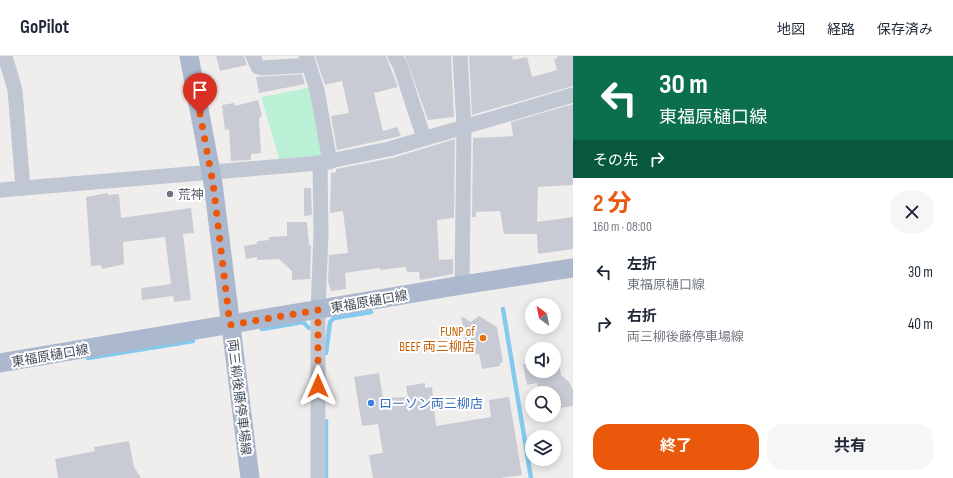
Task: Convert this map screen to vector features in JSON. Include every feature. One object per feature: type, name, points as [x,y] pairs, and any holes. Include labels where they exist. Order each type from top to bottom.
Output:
[{"type":"main road","name":"両三柳後藤停車場線","points":[[189,56],[211,172],[250,478]]},
{"type":"main road","name":"東福原樋口線","points":[[0,364],[462,285],[573,268]]},
{"type":"street","points":[[5,56],[15,90],[23,188]]},
{"type":"street","points":[[253,56],[258,67],[262,68],[307,60],[317,90],[325,163],[318,310],[318,478]]},
{"type":"street","points":[[395,56],[402,71],[424,138]]},
{"type":"street","points":[[460,56],[464,126],[462,285]]},
{"type":"street","points":[[0,190],[325,163],[389,149],[573,95]]},
{"type":"green space","points":[[313,87],[327,155],[280,162],[261,97]]},
{"type":"building","points":[[216,56],[244,56],[247,65],[220,71]]},
{"type":"building","points":[[315,56],[386,56],[398,87],[374,93],[383,131],[397,127],[401,136],[337,150],[331,116],[349,113],[342,81],[325,85]]},
{"type":"building","points":[[405,56],[451,56],[454,117],[428,120]]},
{"type":"building","points":[[469,56],[512,56],[513,60],[527,57],[532,77],[557,70],[554,59],[558,58],[557,56],[573,56],[573,86],[472,115]]},
{"type":"building","points":[[302,74],[305,84],[259,93],[256,77]]},
{"type":"building","points":[[258,100],[262,115],[259,119],[261,153],[251,154],[251,160],[231,161],[229,129],[225,130],[222,105],[234,103],[235,106]]},
{"type":"building","points":[[573,104],[573,185],[538,187],[537,222],[573,217],[573,249],[538,254],[537,234],[504,234],[500,211],[476,212],[476,217],[472,217],[473,138],[513,136],[511,122]]},
{"type":"building","points":[[455,139],[454,218],[437,220],[439,260],[453,259],[453,274],[420,280],[419,272],[407,272],[406,267],[380,270],[380,268],[372,269],[345,273],[346,289],[331,291],[328,281],[329,255],[348,253],[343,211],[330,213],[331,173],[336,172],[336,169],[392,158]]},
{"type":"building","points":[[304,188],[311,188],[312,215],[304,216]]},
{"type":"building","points":[[108,193],[108,195],[119,194],[121,218],[191,208],[194,233],[183,234],[191,300],[174,302],[173,296],[142,300],[141,288],[171,284],[165,237],[123,242],[124,264],[102,269],[101,265],[91,266],[86,197]]},
{"type":"building","points":[[287,222],[307,222],[309,245],[311,245],[310,279],[292,280],[292,271],[279,259],[257,260],[257,257],[246,259],[244,246],[256,244],[258,241],[269,240],[269,237],[287,236]]},
{"type":"building","points":[[461,316],[471,322],[479,316],[497,327],[503,362],[500,363],[500,366],[482,369],[479,354],[468,354]]},
{"type":"building","points":[[523,364],[525,364],[525,374]]},
{"type":"building","points":[[379,373],[383,398],[408,397],[406,386],[425,383],[425,388],[432,387],[436,426],[491,417],[489,400],[509,397],[522,475],[500,478],[373,478],[369,455],[383,453],[378,424],[362,426],[354,377]]},
{"type":"building","points":[[561,375],[569,382],[573,390],[573,406],[561,408],[561,386],[538,386],[537,383],[527,385],[526,378],[561,378]]},
{"type":"building","points":[[129,441],[134,467],[141,478],[58,478],[55,459],[95,451],[94,447]]},
{"type":"waterway","points":[[503,309],[531,478]]},
{"type":"waterway","points":[[326,353],[330,322],[334,318],[371,312]]},
{"type":"waterway","points":[[262,329],[303,322],[309,328]]},
{"type":"waterway","points":[[88,358],[193,341]]},
{"type":"waterway","points":[[326,421],[326,478]]},
{"type":"place","name":"荒神","points":[[170,194]]},
{"type":"place","name":"FUNP of BEEF 両三柳店","points":[[483,338]]},
{"type":"place","name":"ローソン両三柳店","points":[[371,403]]},
{"type":"route","points":[[200,114],[213,183],[230,325],[318,310],[318,386]]}]
